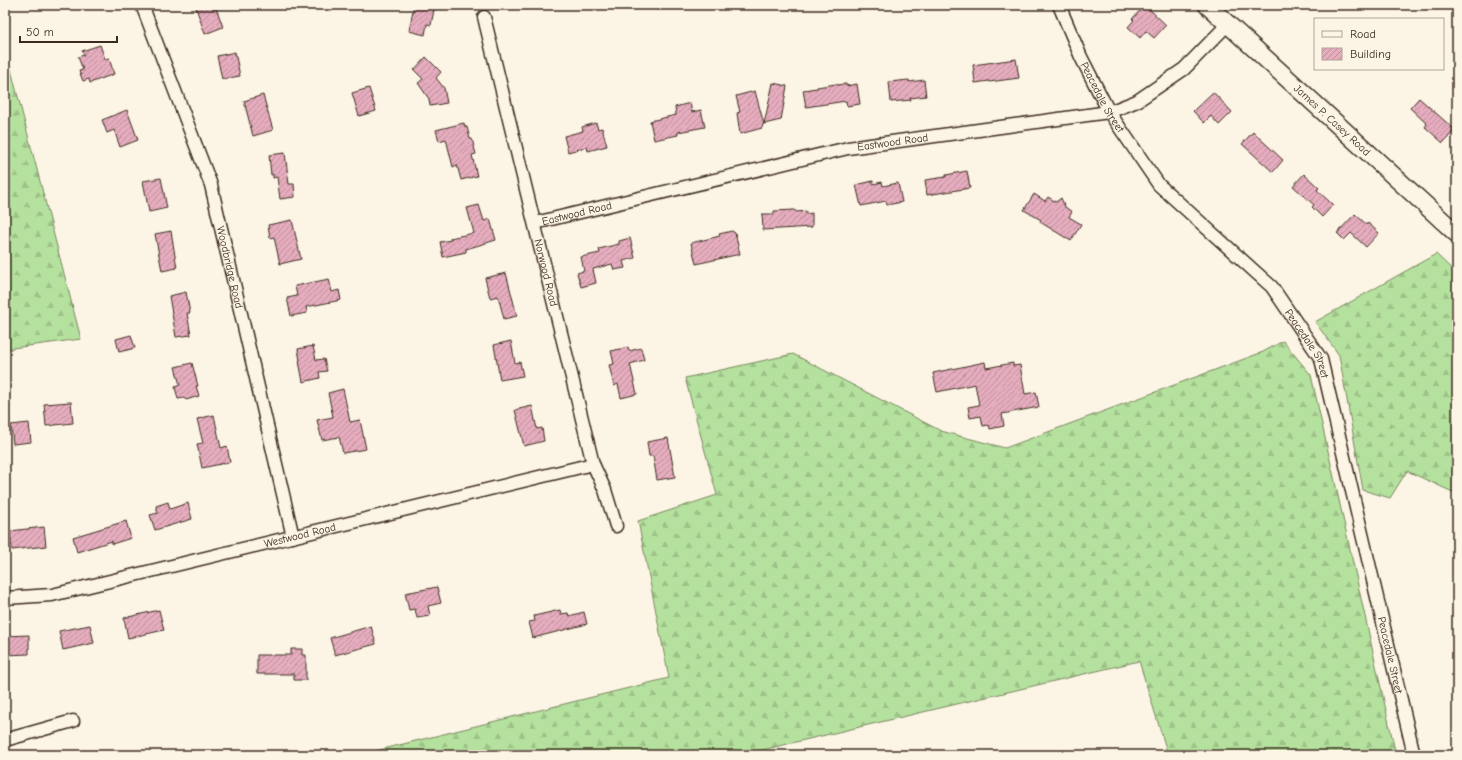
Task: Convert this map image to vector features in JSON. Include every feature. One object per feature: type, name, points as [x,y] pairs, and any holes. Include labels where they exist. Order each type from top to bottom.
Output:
[{"type":"main road","name":"James P. Casey Road","points":[[1207,5],[1457,234]]},
{"type":"street","name":"Woodbridge Road","points":[[142,5],[211,185],[293,537]]},
{"type":"street","name":"Peacedale Street","points":[[1059,5],[1081,57],[1109,112],[1159,185],[1272,287],[1321,359],[1414,755]]},
{"type":"street","name":"Norwood Road","points":[[484,17],[593,464],[605,490],[616,526]]},
{"type":"street","name":"Eastwood Road","points":[[535,223],[848,148],[1109,112],[1137,101],[1184,69],[1228,24]]},
{"type":"street","name":"Westwood Road","points":[[5,598],[52,595],[593,464]]},
{"type":"street","points":[[5,740],[73,721]]},
{"type":"green space","points":[[10,66],[81,339],[5,349],[5,72]]},
{"type":"green space","points":[[1436,254],[1457,274],[1457,494],[1407,471],[1390,498],[1363,490],[1339,355],[1315,322]]},
{"type":"green space","points":[[1283,341],[1311,375],[1396,755],[1168,755],[1139,661],[741,755],[359,755],[669,678],[638,521],[717,495],[685,378],[793,354],[941,431],[1005,448],[1263,352]]},
{"type":"building","points":[[195,5],[215,5],[223,27],[205,34]]},
{"type":"building","points":[[414,5],[435,5],[431,25],[427,24],[425,35],[409,31]]},
{"type":"building","points":[[1145,5],[1166,25],[1154,38],[1146,31],[1140,38],[1128,27],[1134,20],[1132,19]]},
{"type":"building","points":[[100,45],[105,59],[109,58],[114,74],[90,83],[89,79],[83,81],[79,71],[83,70],[78,57],[84,55],[82,51]]},
{"type":"building","points":[[235,52],[240,76],[222,79],[217,56]]},
{"type":"building","points":[[426,57],[441,72],[436,78],[444,88],[447,103],[430,106],[429,99],[418,83],[423,79],[414,70]]},
{"type":"building","points":[[1016,59],[1019,78],[975,83],[973,65]]},
{"type":"building","points":[[909,80],[909,82],[924,80],[926,96],[910,98],[911,100],[891,102],[889,82]]},
{"type":"building","points":[[773,83],[787,86],[781,120],[764,124]]},
{"type":"building","points":[[836,84],[846,84],[846,86],[857,84],[860,104],[847,106],[846,101],[806,107],[803,90]]},
{"type":"building","points":[[369,88],[376,111],[359,116],[352,93]]},
{"type":"building","points":[[755,91],[764,124],[762,128],[740,134],[737,113],[740,112],[736,96]]},
{"type":"building","points":[[1213,92],[1232,112],[1219,125],[1211,116],[1204,123],[1193,111]]},
{"type":"building","points":[[263,95],[273,130],[253,136],[244,101]]},
{"type":"building","points":[[1419,98],[1455,130],[1443,143],[1425,127],[1427,124],[1410,108]]},
{"type":"building","points":[[690,103],[692,112],[701,110],[705,127],[678,132],[678,135],[654,140],[650,121],[676,115],[675,107]]},
{"type":"building","points":[[127,110],[138,140],[120,147],[114,130],[107,133],[102,120]]},
{"type":"building","points":[[464,123],[465,127],[467,127],[470,139],[472,139],[476,154],[472,155],[477,176],[461,180],[457,165],[453,167],[446,139],[439,141],[436,130]]},
{"type":"building","points":[[596,123],[598,129],[602,128],[607,146],[588,151],[587,147],[568,152],[564,136],[583,131],[582,127]]},
{"type":"building","points":[[1253,132],[1283,160],[1273,172],[1242,144]]},
{"type":"building","points":[[285,153],[289,184],[294,184],[295,197],[280,199],[277,177],[273,178],[273,174],[271,175],[269,155]]},
{"type":"building","points":[[967,171],[970,188],[927,195],[925,180],[946,177],[946,175]]},
{"type":"building","points":[[1304,174],[1319,188],[1317,190],[1333,205],[1322,217],[1312,207],[1314,205],[1293,186]]},
{"type":"building","points":[[161,178],[167,208],[149,212],[143,181]]},
{"type":"building","points":[[873,181],[873,184],[882,182],[883,186],[898,183],[902,202],[887,205],[886,201],[861,206],[856,185]]},
{"type":"building","points":[[1034,194],[1045,201],[1048,197],[1056,202],[1061,198],[1065,207],[1072,212],[1069,217],[1081,224],[1071,241],[1040,222],[1041,220],[1024,210]]},
{"type":"building","points":[[479,205],[484,221],[490,219],[496,240],[466,249],[466,252],[443,257],[440,242],[451,240],[450,238],[474,233],[467,208]]},
{"type":"building","points":[[794,210],[797,212],[806,211],[806,214],[812,213],[812,227],[763,230],[762,214],[774,214],[774,211]]},
{"type":"building","points":[[1355,214],[1379,233],[1366,247],[1351,233],[1344,240],[1337,233]]},
{"type":"building","points":[[292,220],[301,259],[280,264],[274,237],[270,238],[268,225]]},
{"type":"building","points":[[171,231],[177,268],[162,271],[155,234]]},
{"type":"building","points":[[732,231],[735,233],[740,254],[696,264],[691,243],[720,236],[719,234]]},
{"type":"building","points":[[630,238],[635,258],[623,261],[625,268],[614,270],[612,264],[593,269],[596,283],[581,287],[577,273],[584,271],[581,257],[600,253],[599,249],[619,244],[619,241]]},
{"type":"building","points":[[506,273],[517,316],[504,319],[498,296],[490,298],[485,278]]},
{"type":"building","points":[[329,279],[332,292],[339,290],[341,300],[306,307],[307,313],[291,316],[287,298],[297,296],[295,286]]},
{"type":"building","points":[[186,292],[190,313],[187,313],[191,335],[176,337],[169,296]]},
{"type":"building","points":[[131,335],[135,348],[119,352],[116,339]]},
{"type":"building","points":[[511,341],[515,363],[520,362],[523,376],[500,380],[494,345]]},
{"type":"building","points":[[313,346],[316,360],[324,359],[327,371],[319,372],[320,378],[303,382],[298,349]]},
{"type":"building","points":[[628,347],[629,351],[641,348],[644,360],[630,364],[637,394],[621,398],[618,384],[614,386],[609,365],[614,364],[611,351]]},
{"type":"building","points":[[985,362],[986,368],[1013,363],[1013,366],[1020,365],[1025,394],[1036,392],[1039,407],[1002,414],[1004,426],[990,429],[989,425],[983,426],[981,416],[970,418],[968,407],[979,405],[975,384],[937,392],[933,373]]},
{"type":"building","points":[[192,363],[199,396],[186,400],[184,398],[178,399],[175,387],[180,385],[175,367]]},
{"type":"building","points":[[343,389],[350,422],[360,420],[366,449],[343,453],[339,437],[322,440],[317,420],[333,417],[328,393]]},
{"type":"building","points":[[71,402],[73,423],[46,426],[44,404]]},
{"type":"building","points":[[532,406],[537,429],[542,428],[544,441],[524,446],[515,410]]},
{"type":"building","points":[[214,415],[221,448],[227,446],[230,462],[202,468],[197,444],[203,443],[197,419]]},
{"type":"building","points":[[29,423],[31,442],[13,444],[11,425]]},
{"type":"building","points":[[668,438],[675,477],[657,480],[653,456],[649,456],[647,442]]},
{"type":"building","points":[[168,502],[170,509],[188,503],[192,519],[155,530],[150,515],[158,513],[156,506]]},
{"type":"building","points":[[126,521],[131,538],[112,544],[112,541],[77,552],[73,537]]},
{"type":"building","points":[[44,527],[46,546],[12,550],[10,531]]},
{"type":"building","points":[[437,587],[441,603],[428,606],[430,616],[417,618],[415,609],[409,610],[405,593]]},
{"type":"building","points":[[159,610],[164,630],[128,638],[124,618]]},
{"type":"building","points":[[560,610],[561,614],[568,613],[569,616],[584,612],[587,624],[533,638],[529,622],[535,621],[534,616]]},
{"type":"building","points":[[90,625],[94,643],[63,650],[59,631]]},
{"type":"building","points":[[371,626],[376,644],[335,655],[330,638]]},
{"type":"building","points":[[29,635],[29,654],[6,655],[5,636]]},
{"type":"building","points":[[291,649],[302,649],[302,655],[306,655],[306,680],[294,680],[294,674],[257,674],[257,655],[291,655]]}]
